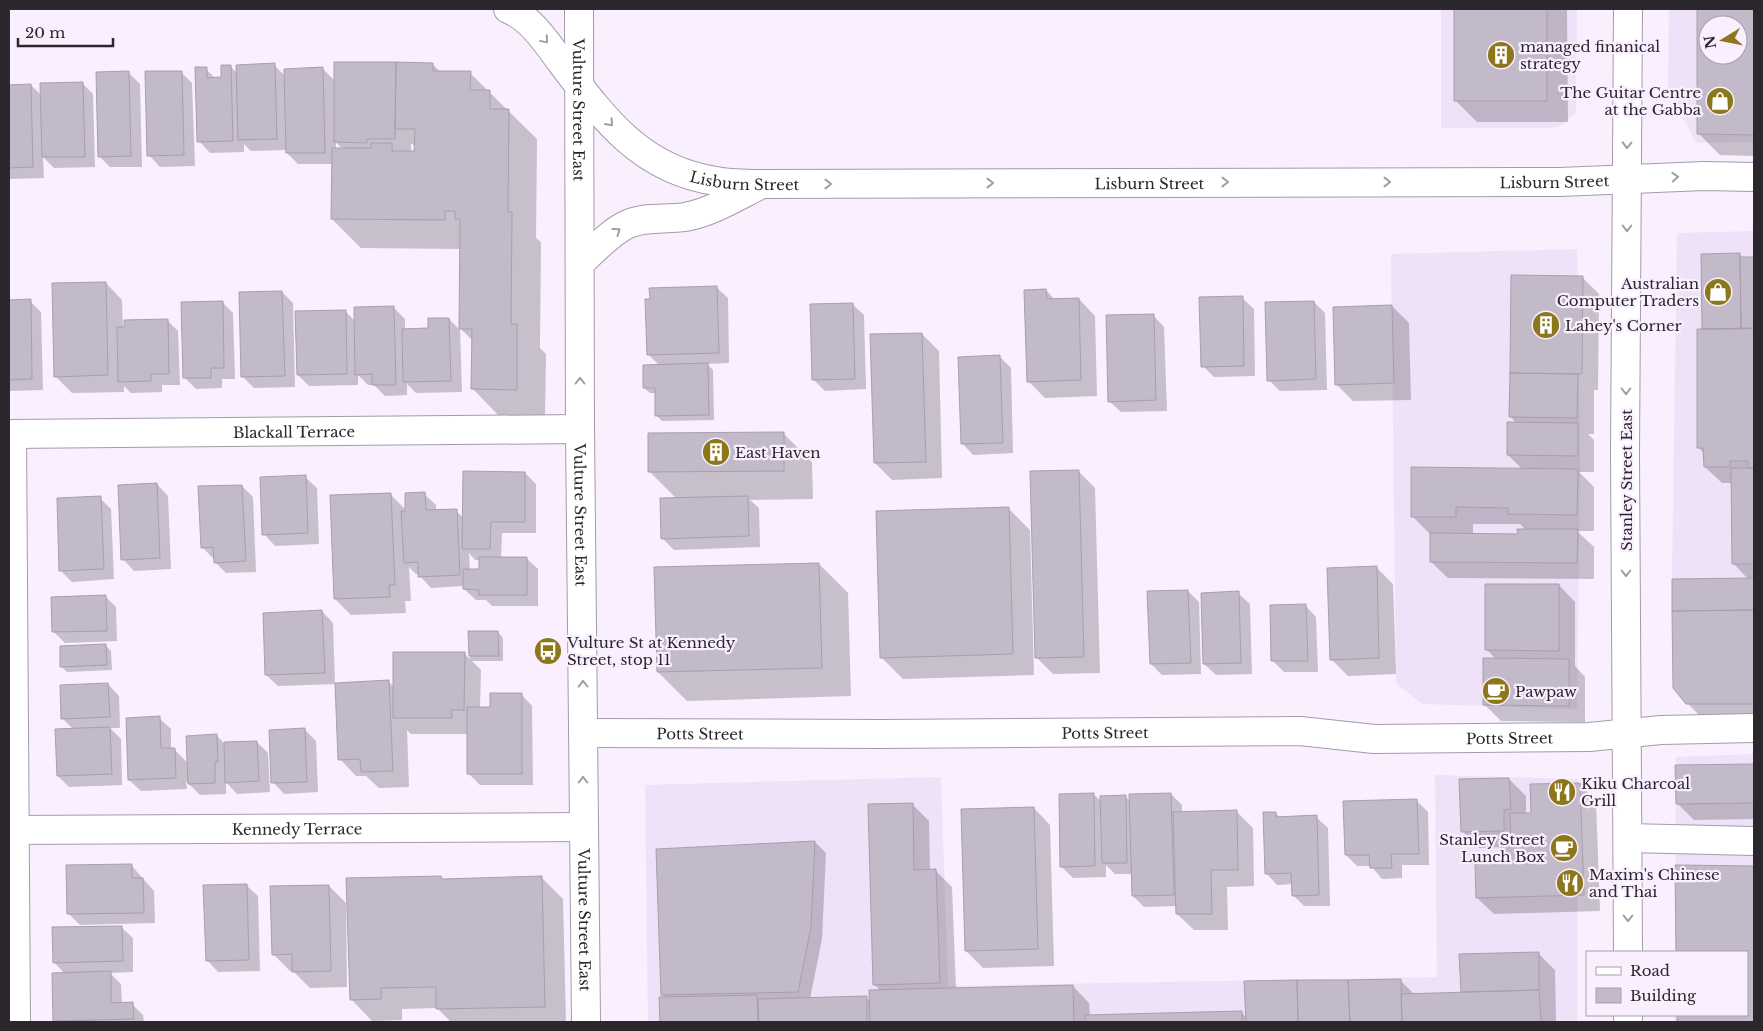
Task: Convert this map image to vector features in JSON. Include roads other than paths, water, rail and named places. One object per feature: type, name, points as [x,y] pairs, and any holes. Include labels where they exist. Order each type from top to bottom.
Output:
[{"type":"main road","name":"Lisburn Street","points":[[508,9],[519,15],[538,32],[579,86],[630,143],[666,166],[716,182],[762,184],[1560,182],[1704,176],[1754,177]]},
{"type":"main road","name":"Vulture Street East","points":[[579,9],[580,429],[586,1022]]},
{"type":"main road","name":"Stanley Street East","points":[[1628,9],[1625,454],[1628,951]]},
{"type":"main road","points":[[580,263],[618,230],[630,223],[695,215],[716,207],[762,184]]},
{"type":"main road","name":"Blackall Terrace","points":[[10,434],[580,429]]},
{"type":"main road","points":[[10,434],[12,830],[16,1022]]},
{"type":"main road","name":"Potts Street","points":[[584,733],[881,734],[1300,731],[1374,739],[1589,737],[1661,730],[1754,728]]},
{"type":"main road","name":"Kennedy Terrace","points":[[12,830],[583,827]]},
{"type":"main road","points":[[1628,838],[1754,841]]},
{"type":"place","name":"managed finanical strategy","points":[[1501,55]]},
{"type":"place","name":"The Guitar Centre at the Gabba","points":[[1720,101]]},
{"type":"place","name":"Australian Computer Traders","points":[[1718,292]]},
{"type":"place","name":"Lahey's Corner","points":[[1546,325]]},
{"type":"place","name":"East Haven","points":[[716,452]]},
{"type":"place","name":"Vulture St at Kennedy Street, stop 11","points":[[548,651]]},
{"type":"place","name":"Pawpaw","points":[[1496,691]]},
{"type":"place","name":"Kiku Charcoal Grill","points":[[1562,792]]},
{"type":"place","name":"Stanley Street Lunch Box","points":[[1564,848]]},
{"type":"place","name":"Maxim's Chinese and Thai","points":[[1570,883]]}]
